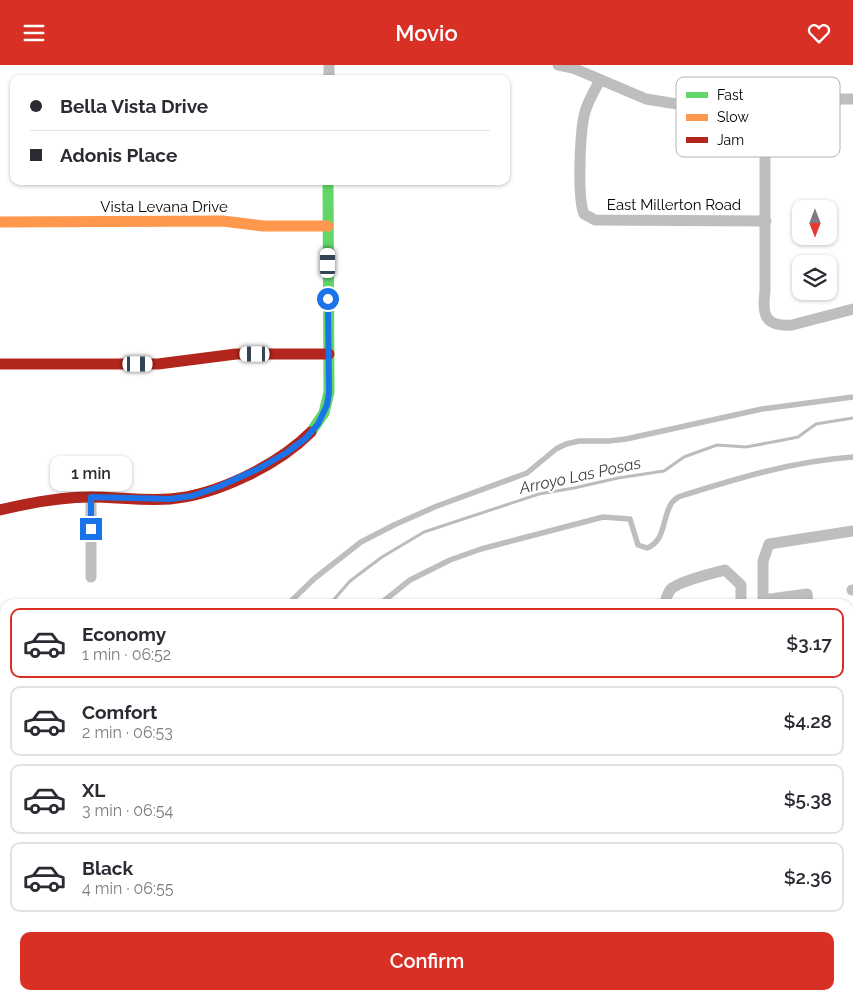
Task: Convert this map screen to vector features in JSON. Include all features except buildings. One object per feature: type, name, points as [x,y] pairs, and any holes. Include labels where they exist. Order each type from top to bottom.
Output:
[{"type":"street","points":[[558,65],[573,68],[646,99],[676,104]]},
{"type":"street","name":"East Millerton Road","points":[[600,80],[585,112],[581,133],[580,199],[584,214],[595,220],[766,221]]},
{"type":"street","points":[[840,99],[853,99]]},
{"type":"street","points":[[766,157],[765,291],[763,309],[770,321],[778,325],[792,325],[853,309]]},
{"type":"street","points":[[0,510],[42,500],[91,497],[170,499],[192,496],[218,487],[258,469],[286,453],[312,432],[325,412],[329,392],[328,185]]},
{"type":"street","name":"Vista Levana Drive","points":[[0,222],[223,221],[258,226],[328,226]]},
{"type":"street","points":[[0,364],[158,364],[236,354],[329,355]]},
{"type":"street","points":[[91,497],[91,577]]},
{"type":"street","points":[[764,599],[763,561],[769,544],[853,531]]},
{"type":"street","points":[[666,599],[667,594],[673,587],[725,570],[741,585],[741,599]]},
{"type":"street","points":[[780,599],[807,594],[808,599]]},
{"type":"lane","points":[[293,599],[315,578],[361,543],[437,505],[527,473],[556,449],[566,444],[578,441],[626,439],[762,409],[853,397]]},
{"type":"lane","points":[[386,599],[410,580],[450,560],[481,549],[603,517],[630,519],[638,545],[647,548],[653,546],[659,540],[670,505],[678,497],[745,476],[824,459],[853,457]]},
{"type":"waterway","name":"Arroyo Las Posas","points":[[334,599],[350,581],[382,557],[424,532],[539,494],[664,471],[684,457],[717,445],[746,447],[778,441],[798,437],[816,424],[853,418]]},
{"type":"traffic: fast","points":[[311,432],[324,413],[329,392],[328,185]]},
{"type":"traffic: slow","points":[[0,222],[223,221],[263,226],[328,226]]},
{"type":"traffic: jam","points":[[0,364],[158,364],[236,354],[329,354]]},
{"type":"traffic: jam","points":[[0,510],[67,498],[170,499],[188,496],[227,485],[264,467],[282,456],[311,432]]},
{"type":"route","points":[[91,529],[91,497],[170,499],[192,496],[218,487],[258,469],[286,453],[306,438],[318,424],[327,405],[329,392],[328,299]]}]
